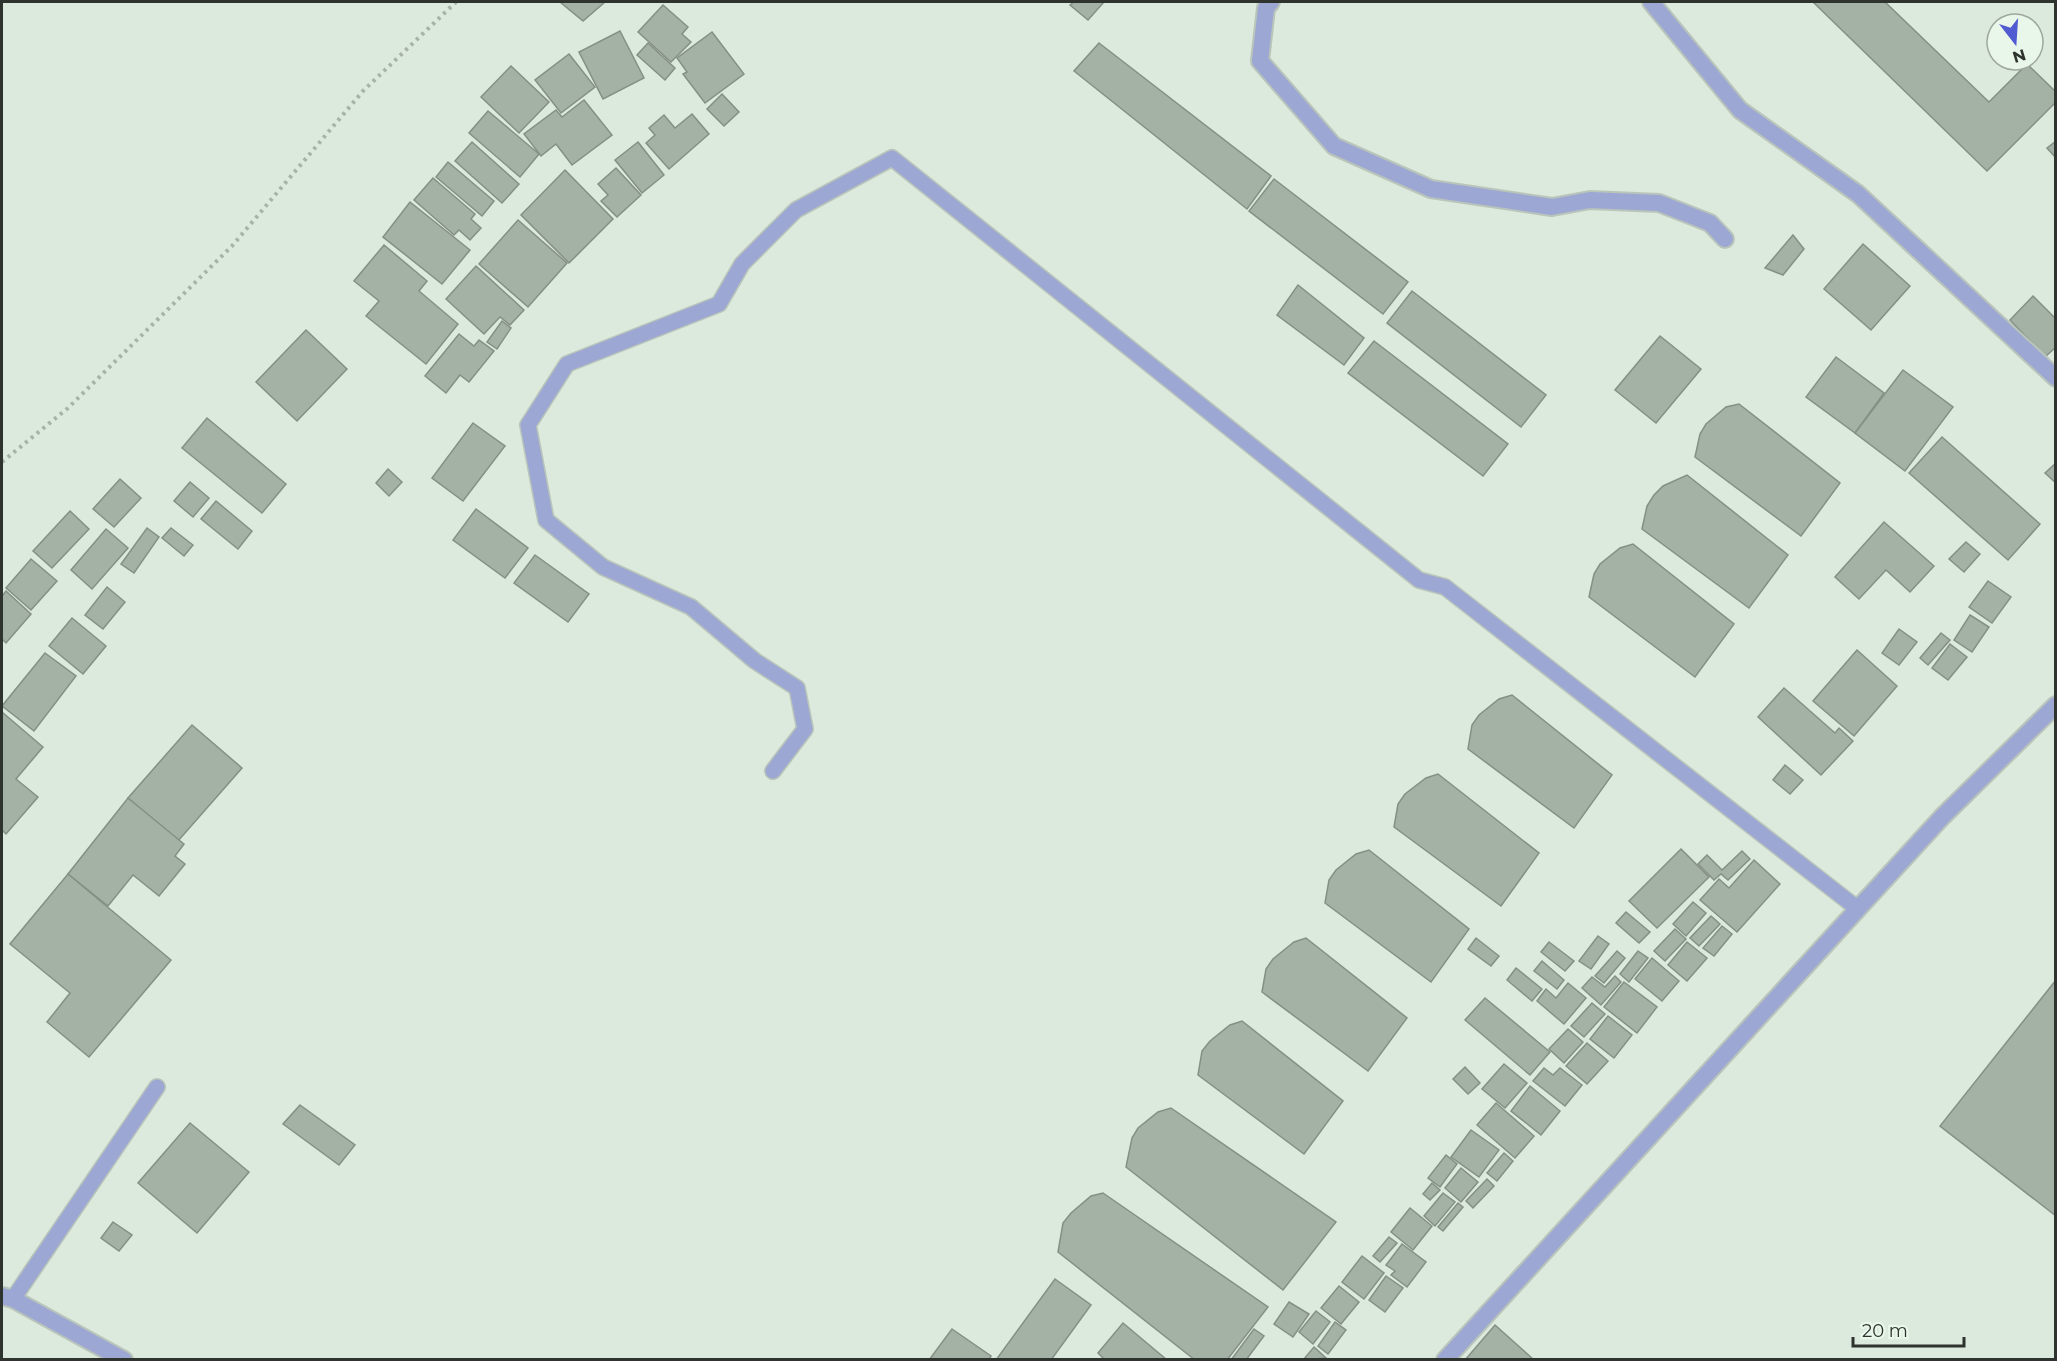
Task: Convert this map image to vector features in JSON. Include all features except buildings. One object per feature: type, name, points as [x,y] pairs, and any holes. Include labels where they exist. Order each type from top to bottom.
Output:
[{"type":"street","points":[[1271,2],[1266,8],[1260,61],[1334,146],[1431,189],[1552,207],[1590,200],[1659,203],[1710,223],[1725,240]]},
{"type":"street","points":[[1651,2],[1740,111],[1858,194],[2055,378]]},
{"type":"street","points":[[1445,1359],[1942,817],[2055,705]]},
{"type":"street","points":[[7,1298],[124,1359]]},
{"type":"lane","points":[[773,771],[805,729],[798,688],[755,661],[692,607],[603,567],[546,520],[528,425],[567,364],[719,304],[742,264],[796,210],[892,158],[1419,580],[1445,586],[1858,909]]},
{"type":"lane","points":[[7,1298],[157,1086]]},
{"type":"path","points":[[2,462],[68,408],[232,246],[363,91],[456,2]]}]
